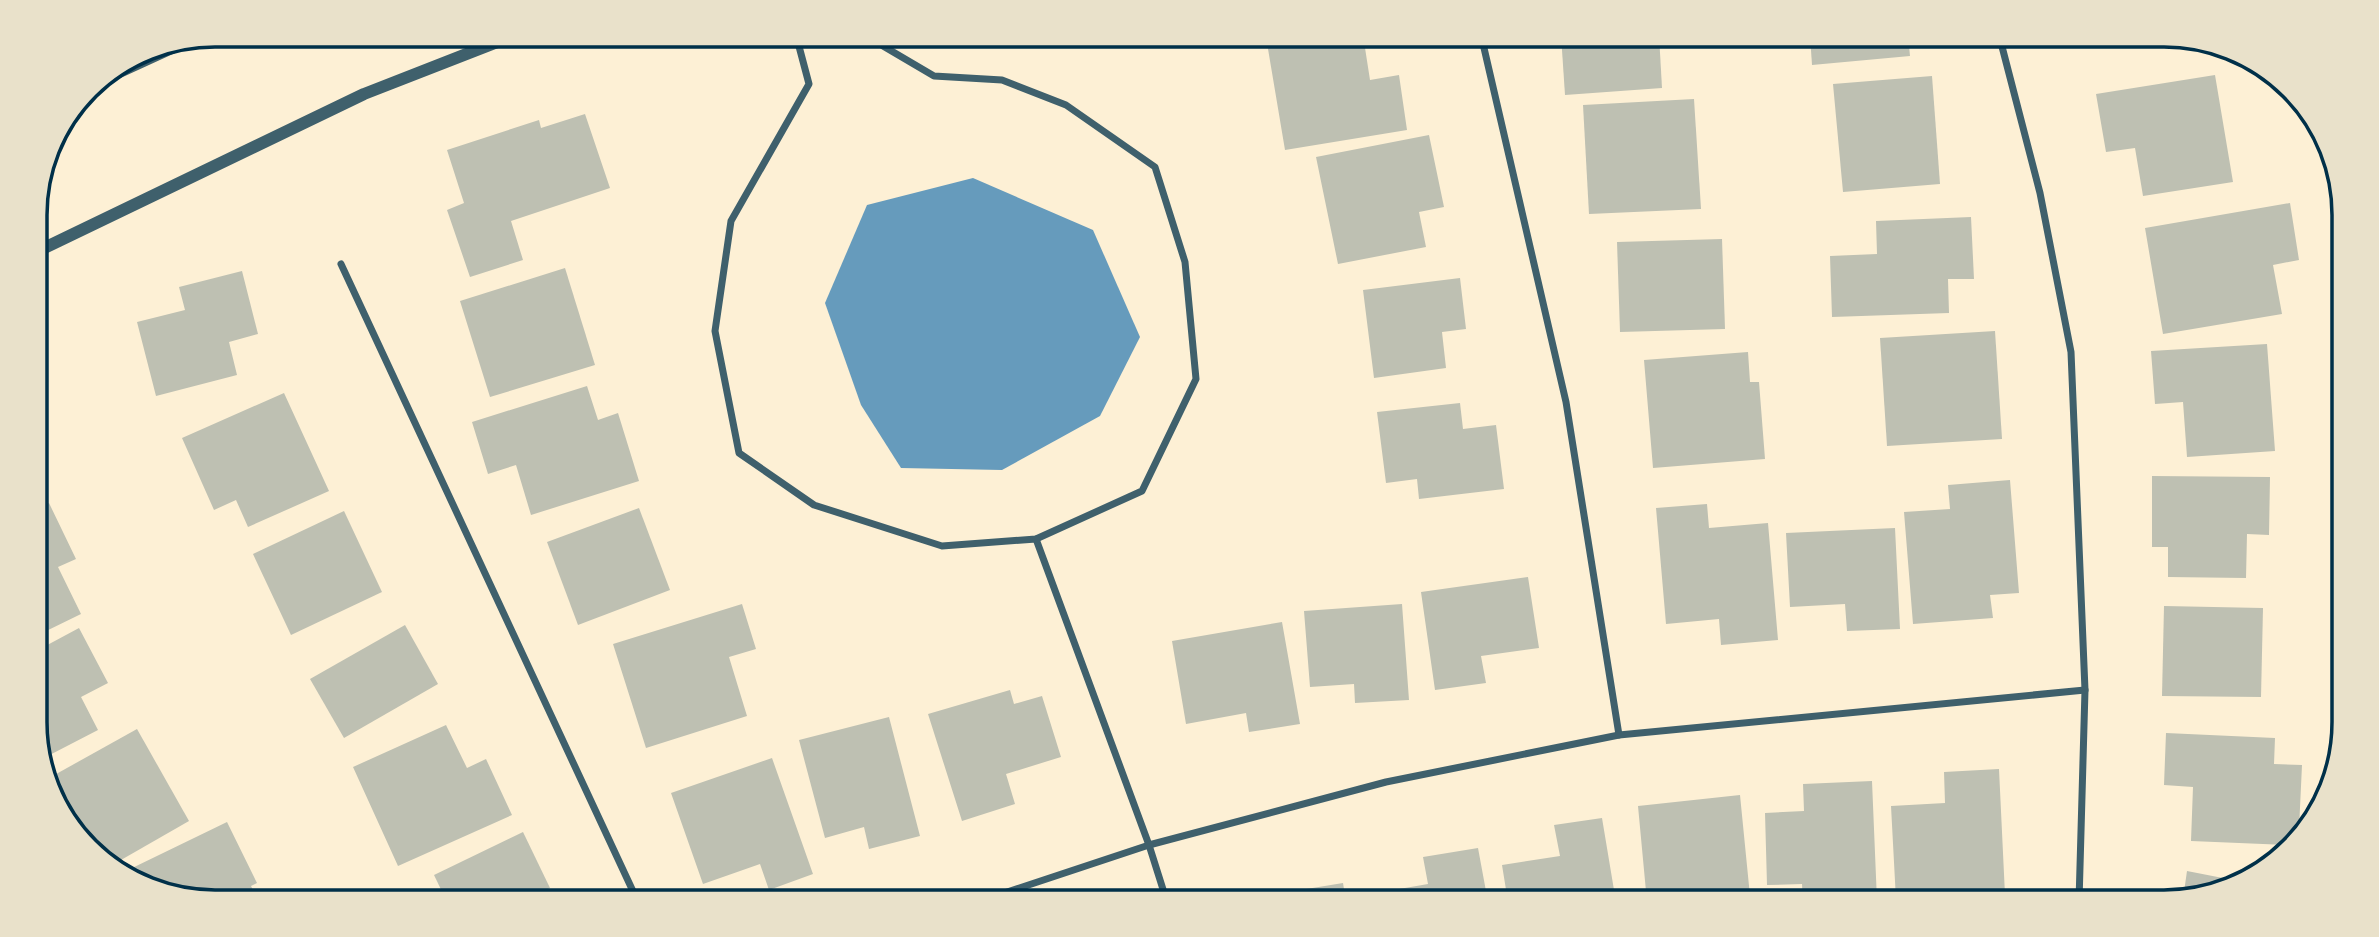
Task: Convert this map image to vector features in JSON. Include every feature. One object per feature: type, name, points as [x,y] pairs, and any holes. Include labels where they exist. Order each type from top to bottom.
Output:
[{"type":"street","points":[[48,246],[364,94],[484,47]]},
{"type":"street","points":[[799,47],[810,84],[732,221],[715,331],[738,453],[814,505],[942,546],[1036,539],[1142,491],[1196,379],[1185,262],[1154,167],[1066,106],[1002,80],[934,76],[885,47]]},
{"type":"street","points":[[1484,47],[1566,402],[1619,735]]},
{"type":"street","points":[[2002,47],[2040,193],[2071,352],[2085,690],[2079,889]]},
{"type":"street","points":[[341,264],[632,890]]},
{"type":"street","points":[[1036,539],[1163,890]]},
{"type":"street","points":[[1014,890],[1149,845],[1386,782],[1619,735],[2085,690]]},
{"type":"water","points":[[973,178],[1093,230],[1140,337],[1100,416],[1002,470],[901,468],[861,405],[825,303],[867,205]]},
{"type":"building","points":[[1268,47],[1365,47],[1370,80],[1399,75],[1407,130],[1285,150]]},
{"type":"building","points":[[1562,47],[1660,47],[1662,88],[1565,95]]},
{"type":"building","points":[[1811,47],[1909,47],[1910,56],[1812,65]]},
{"type":"building","points":[[2215,75],[2233,182],[2143,196],[2135,148],[2106,152],[2096,94]]},
{"type":"building","points":[[1932,76],[1940,184],[1843,192],[1833,84]]},
{"type":"building","points":[[1694,99],[1701,209],[1589,214],[1583,105]]},
{"type":"building","points":[[585,114],[610,188],[511,221],[523,260],[470,277],[447,210],[464,203],[447,150],[539,120],[541,128]]},
{"type":"building","points":[[1429,135],[1444,207],[1419,212],[1426,247],[1338,264],[1316,157]]},
{"type":"building","points":[[2290,203],[2299,260],[2273,265],[2282,314],[2163,334],[2145,228]]},
{"type":"building","points":[[1971,217],[1974,279],[1948,279],[1949,313],[1832,317],[1830,256],[1877,254],[1876,221]]},
{"type":"building","points":[[1722,239],[1725,329],[1620,332],[1617,242]]},
{"type":"building","points":[[565,268],[595,365],[490,397],[460,301]]},
{"type":"building","points":[[242,271],[258,334],[229,342],[237,375],[156,396],[137,322],[185,310],[179,287]]},
{"type":"building","points":[[1460,278],[1466,329],[1442,332],[1446,368],[1374,378],[1363,290]]},
{"type":"building","points":[[1995,331],[2002,439],[1887,446],[1880,338]]},
{"type":"building","points":[[2267,344],[2275,451],[2187,457],[2183,402],[2155,404],[2151,351]]},
{"type":"building","points":[[1748,352],[1750,382],[1759,382],[1765,459],[1653,468],[1644,360]]},
{"type":"building","points":[[587,386],[598,420],[618,413],[639,481],[531,515],[516,465],[488,474],[472,422]]},
{"type":"building","points":[[284,393],[329,491],[248,527],[236,500],[214,510],[182,438]]},
{"type":"building","points":[[1460,403],[1463,429],[1496,425],[1504,489],[1419,499],[1417,479],[1386,483],[1377,412]]},
{"type":"building","points":[[2152,476],[2270,477],[2269,535],[2247,534],[2246,578],[2168,577],[2168,547],[2152,547]]},
{"type":"building","points":[[2010,480],[2019,593],[1990,595],[1993,618],[1913,624],[1904,512],[1950,509],[1948,485]]},
{"type":"building","points":[[47,504],[76,559],[58,567],[81,614],[47,631]]},
{"type":"building","points":[[1707,504],[1709,528],[1768,523],[1778,640],[1721,645],[1719,619],[1666,624],[1656,508]]},
{"type":"building","points":[[639,508],[670,590],[578,625],[547,542]]},
{"type":"building","points":[[344,511],[382,592],[291,635],[253,554]]},
{"type":"building","points":[[1895,528],[1900,629],[1847,631],[1845,604],[1790,607],[1786,533]]},
{"type":"building","points":[[1528,577],[1539,648],[1481,656],[1486,683],[1435,690],[1421,592]]},
{"type":"building","points":[[742,604],[756,649],[729,657],[747,716],[646,748],[613,644]]},
{"type":"building","points":[[1402,604],[1409,700],[1355,703],[1354,684],[1310,687],[1304,611]]},
{"type":"building","points":[[2164,606],[2263,608],[2261,697],[2162,696]]},
{"type":"building","points":[[1282,622],[1300,724],[1249,732],[1246,713],[1186,724],[1172,641]]},
{"type":"building","points":[[405,625],[438,684],[344,738],[310,679]]},
{"type":"building","points":[[79,628],[108,683],[81,697],[98,730],[50,755],[47,721],[47,645]]},
{"type":"building","points":[[1010,690],[1014,704],[1042,696],[1061,757],[1006,774],[1015,804],[962,821],[928,714]]},
{"type":"building","points":[[889,717],[920,836],[869,849],[864,827],[825,838],[799,740]]},
{"type":"building","points":[[446,725],[467,768],[486,759],[512,815],[398,866],[353,767]]},
{"type":"building","points":[[137,729],[189,821],[121,860],[89,832],[76,815],[56,774]]},
{"type":"building","points":[[2166,733],[2275,738],[2274,764],[2302,765],[2299,820],[2277,845],[2191,841],[2193,787],[2164,785]]},
{"type":"building","points":[[772,758],[813,874],[769,890],[760,864],[703,884],[671,793]]},
{"type":"building","points":[[1999,769],[2005,889],[1895,889],[1891,806],[1945,803],[1944,772]]},
{"type":"building","points":[[1872,781],[1877,889],[1802,889],[1802,884],[1767,885],[1765,813],[1804,811],[1803,784]]},
{"type":"building","points":[[1740,795],[1749,889],[1646,889],[1638,806]]},
{"type":"building","points":[[1602,818],[1614,889],[1506,889],[1502,865],[1560,856],[1554,825]]},
{"type":"building","points":[[227,822],[257,883],[251,886],[253,890],[194,888],[162,881],[133,867]]},
{"type":"building","points":[[523,832],[550,888],[441,890],[434,875]]},
{"type":"building","points":[[1478,848],[1486,889],[1397,889],[1428,884],[1423,857]]},
{"type":"building","points":[[2187,871],[2224,878],[2196,887],[2185,888]]},
{"type":"building","points":[[1343,883],[1344,889],[1304,889]]}]
